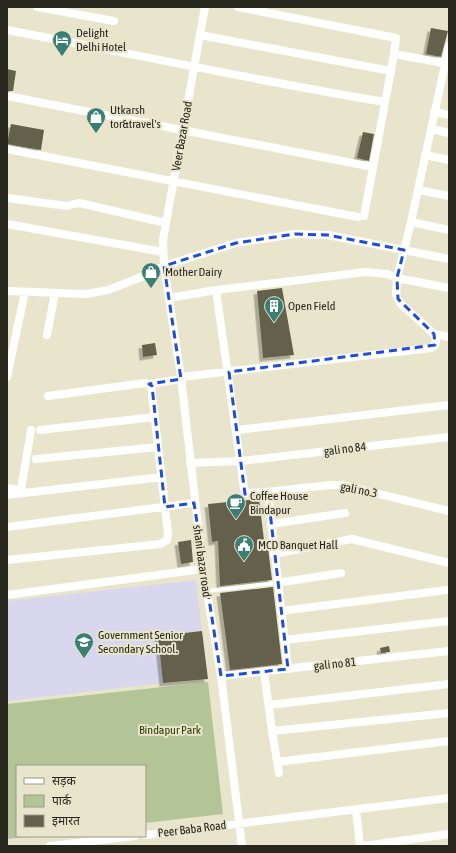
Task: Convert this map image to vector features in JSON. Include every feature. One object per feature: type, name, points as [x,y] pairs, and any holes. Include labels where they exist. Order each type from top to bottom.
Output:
[{"type":"street","points":[[37,7],[114,21]]},
{"type":"street","name":"Veer Bazar Road","points":[[169,298],[163,252],[166,223],[205,7]]},
{"type":"street","points":[[7,149],[173,182],[361,216],[373,167],[396,40],[393,37],[238,7]]},
{"type":"street","points":[[7,30],[195,66],[274,83],[385,102]]},
{"type":"street","points":[[200,35],[391,71]]},
{"type":"street","points":[[48,396],[149,384],[228,372],[431,348],[435,345],[436,340],[434,334],[400,303],[396,295],[397,278],[411,222],[434,112],[447,64],[449,46]]},
{"type":"street","points":[[394,54],[447,64]]},
{"type":"street","points":[[7,96],[373,167]]},
{"type":"street","points":[[434,112],[449,115]]},
{"type":"street","points":[[431,129],[449,133]]},
{"type":"street","points":[[425,155],[449,160]]},
{"type":"street","points":[[418,190],[449,196]]},
{"type":"street","points":[[7,198],[67,206],[78,203],[166,223]]},
{"type":"street","points":[[411,222],[449,230]]},
{"type":"street","points":[[7,224],[163,252]]},
{"type":"street","points":[[7,291],[86,294],[108,290],[144,276],[164,266],[236,243],[295,234],[328,235],[449,259]]},
{"type":"street","points":[[169,298],[216,290],[366,272],[387,274],[397,278],[449,288]]},
{"type":"street","points":[[216,290],[241,461]]},
{"type":"street","points":[[7,376],[24,292]]},
{"type":"street","points":[[47,335],[55,293]]},
{"type":"street","name":"shani bazar road","points":[[169,298],[181,378],[194,503],[206,591],[221,676],[242,846]]},
{"type":"street","points":[[434,334],[449,337]]},
{"type":"street","points":[[7,560],[160,544],[167,540],[168,534],[152,388],[149,384]]},
{"type":"street","points":[[237,430],[449,405]]},
{"type":"street","points":[[40,430],[155,417]]},
{"type":"street","points":[[7,488],[21,490],[31,430]]},
{"type":"street","name":"gali no 84","points":[[190,463],[241,461],[449,437]]},
{"type":"street","points":[[36,459],[158,447]]},
{"type":"street","name":"gali no.3","points":[[241,461],[245,492],[251,494],[342,485],[449,511]]},
{"type":"street","points":[[7,495],[162,477]]},
{"type":"street","points":[[267,492],[288,669]]},
{"type":"street","points":[[7,527],[194,503]]},
{"type":"street","points":[[271,524],[345,513]]},
{"type":"street","points":[[274,554],[352,539],[449,562]]},
{"type":"street","points":[[7,595],[203,569]]},
{"type":"street","points":[[277,583],[341,573]]},
{"type":"street","points":[[281,611],[447,590]]},
{"type":"street","points":[[284,640],[449,621]]},
{"type":"street","name":"gali no 81","points":[[221,676],[449,651]]},
{"type":"street","points":[[264,672],[278,773]]},
{"type":"street","points":[[269,705],[449,684]]},
{"type":"street","points":[[272,731],[449,713]]},
{"type":"street","points":[[277,762],[449,741]]},
{"type":"street","name":"Peer Baba Road","points":[[146,835],[449,798]]},
{"type":"street","points":[[356,810],[360,846]]},
{"type":"street","points":[[364,846],[449,834]]},
{"type":"street","points":[[50,846],[96,843],[129,837]]},
{"type":"lane","points":[[206,591],[277,583]]},
{"type":"highlighted area","points":[[295,234],[328,235],[404,250],[397,278],[398,299],[434,334],[435,345],[229,372],[245,494],[268,494],[288,669],[221,676],[194,503],[165,507],[152,386],[149,384],[181,379],[164,266],[236,243]]},
{"type":"shaded area","name":"Government Senior Secondary School.","points":[[196,580],[202,631],[158,636],[163,683],[7,701],[7,601]]},
{"type":"green space","name":"Bindapur Park","points":[[208,682],[223,814],[146,823],[146,765],[16,765],[16,837],[25,837],[7,839],[7,704]]},
{"type":"building","points":[[431,28],[448,31],[441,57],[426,54]]},
{"type":"building","points":[[7,69],[16,71],[13,91],[7,91]]},
{"type":"building","points":[[11,124],[44,130],[41,150],[7,144]]},
{"type":"building","points":[[363,132],[374,134],[369,161],[357,158]]},
{"type":"building","name":"Open Field","points":[[282,288],[294,355],[263,358],[257,291]]},
{"type":"building","points":[[155,343],[157,355],[143,357],[142,345]]},
{"type":"building","points":[[259,499],[264,540],[267,540],[272,580],[220,586],[218,541],[212,542],[208,504]]},
{"type":"building","points":[[191,540],[193,562],[181,564],[178,542]]},
{"type":"building","points":[[273,587],[282,664],[230,670],[220,593]]},
{"type":"building","points":[[202,631],[208,679],[163,683],[158,636]]},
{"type":"building","points":[[389,646],[390,652],[381,653],[380,648]]},
{"type":"place","name":"Delight Delhi Hotel","points":[[62,57]]},
{"type":"place","name":"Utkarsh tor&travel's","points":[[96,134]]},
{"type":"place","name":"Mother Dairy","points":[[151,289]]},
{"type":"place","name":"Open Field","points":[[274,323]]},
{"type":"place","name":"Coffee House Bindapur","points":[[236,520]]},
{"type":"place","name":"MCD Banquet Hall","points":[[244,562]]},
{"type":"place","name":"Government Senior Secondary School.","points":[[84,659]]}]
